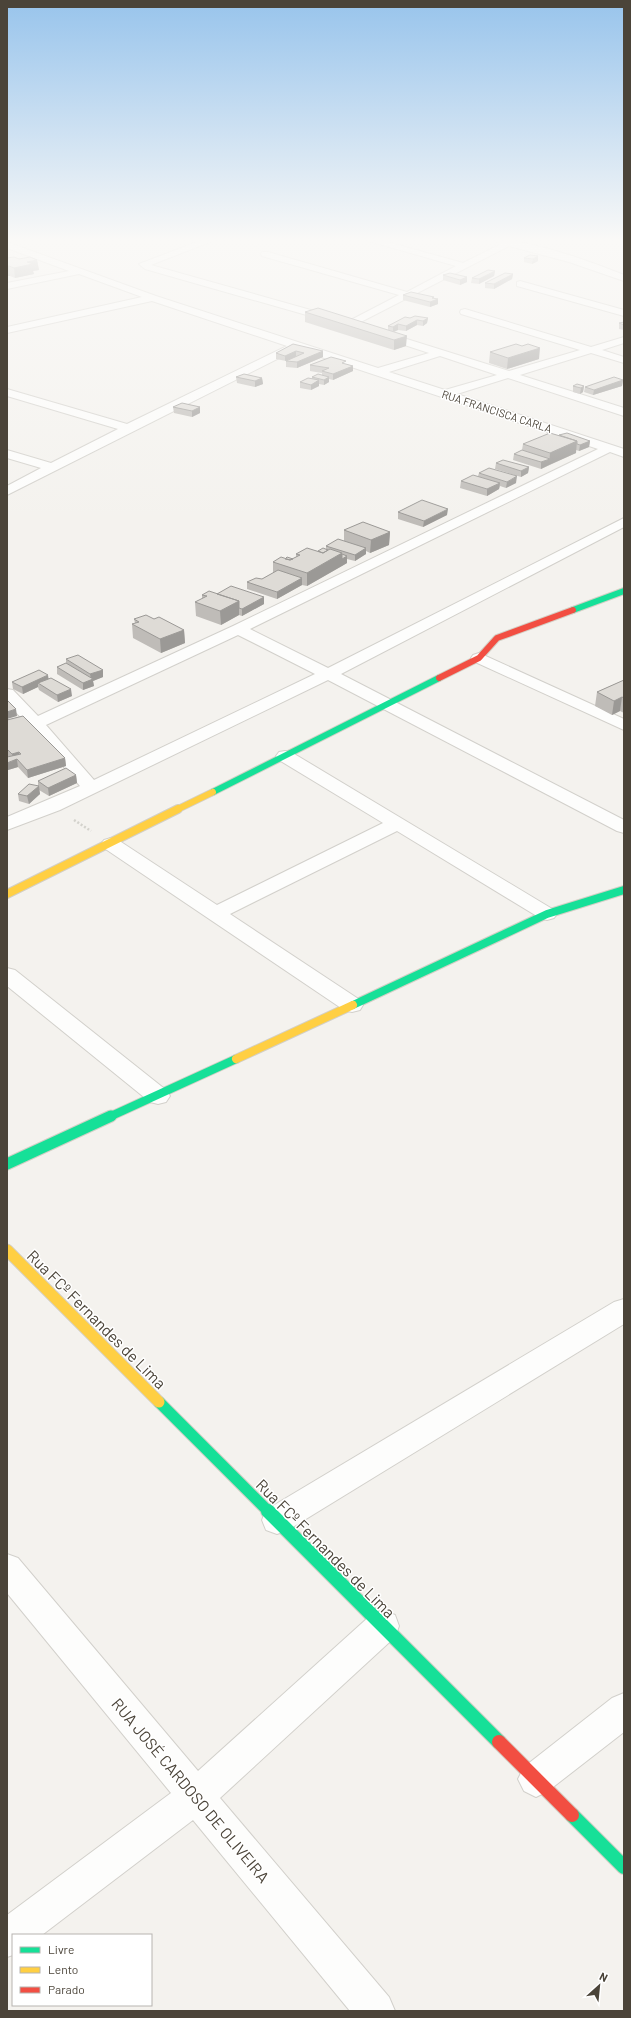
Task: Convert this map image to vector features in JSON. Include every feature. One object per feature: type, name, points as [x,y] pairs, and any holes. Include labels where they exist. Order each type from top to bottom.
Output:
[{"type":"street","name":"RUA FRANCISCA CARLA","points":[[265,334],[624,453]]},
{"type":"street","points":[[383,334],[624,412]]},
{"type":"street","points":[[538,334],[624,360]]},
{"type":"street","points":[[445,394],[624,340]]},
{"type":"street","points":[[7,491],[128,428],[297,345]]},
{"type":"street","points":[[378,372],[439,352]]},
{"type":"street","points":[[7,392],[128,428]]},
{"type":"street","points":[[36,723],[238,629],[609,448]]},
{"type":"street","points":[[7,454],[51,467]]},
{"type":"street","points":[[7,824],[53,806],[328,674],[624,522]]},
{"type":"street","points":[[7,894],[111,844],[479,658],[497,638],[624,591]]},
{"type":"street","points":[[238,629],[388,704],[624,827]]},
{"type":"street","points":[[479,658],[624,725]]},
{"type":"street","points":[[7,694],[36,723],[91,788]]},
{"type":"street","points":[[285,756],[547,914]]},
{"type":"street","points":[[215,914],[397,824]]},
{"type":"street","points":[[111,844],[352,1006]]},
{"type":"street","points":[[7,1164],[158,1096],[547,914],[624,890]]},
{"type":"street","points":[[7,975],[158,1096]]},
{"type":"street","name":"Rua FCº Fernandes de Lima","points":[[7,1250],[624,1867]]},
{"type":"street","points":[[277,1520],[624,1310]]},
{"type":"street","name":"RUA JOSÉ CARDOSO DE OLIVEIRA","points":[[7,1569],[375,2011]]},
{"type":"street","points":[[12,1934],[196,1796],[383,1626]]},
{"type":"street","points":[[536,1779],[624,1710]]},
{"type":"path","points":[[53,806],[111,844]]},
{"type":"building","points":[[375,334],[401,334],[407,336],[394,340]]},
{"type":"building","points":[[293,344],[323,351],[297,362],[286,361],[304,353],[296,351],[285,356],[276,353]]},
{"type":"building","points":[[516,344],[522,346],[528,344],[540,348],[508,358],[490,352]]},
{"type":"building","points":[[331,357],[346,361],[342,363],[353,366],[333,374],[322,371],[329,368],[310,365]]},
{"type":"building","points":[[244,374],[262,378],[255,381],[236,377]]},
{"type":"building","points":[[318,374],[329,377],[324,380],[312,377]]},
{"type":"building","points":[[614,377],[623,380],[594,390],[585,387]]},
{"type":"building","points":[[308,378],[319,380],[311,385],[300,382]]},
{"type":"building","points":[[577,384],[584,386],[581,388],[573,386]]},
{"type":"building","points":[[182,403],[200,407],[192,411],[173,407]]},
{"type":"building","points":[[550,433],[577,441],[550,453],[523,444]]},
{"type":"building","points":[[567,433],[590,441],[580,445],[577,444],[577,441],[559,435]]},
{"type":"building","points":[[522,450],[550,459],[541,462],[514,454]]},
{"type":"building","points":[[503,460],[529,467],[521,471],[496,463]]},
{"type":"building","points":[[489,468],[517,476],[507,482],[479,473]]},
{"type":"building","points":[[473,475],[500,483],[487,489],[461,481]]},
{"type":"building","points":[[422,500],[448,509],[424,521],[398,512]]},
{"type":"building","points":[[363,522],[390,532],[371,540],[344,530]]},
{"type":"building","points":[[338,539],[366,548],[355,555],[326,546]]},
{"type":"building","points":[[307,548],[323,553],[330,549],[342,553],[307,573],[273,562],[281,557],[290,560],[300,555],[296,554]]},
{"type":"building","points":[[323,548],[328,550],[323,553],[318,551]]},
{"type":"building","points":[[342,554],[347,556],[342,559]]},
{"type":"building","points":[[287,557],[293,559],[285,559]]},
{"type":"building","points":[[278,570],[302,578],[277,592],[247,582],[256,578],[262,579]]},
{"type":"building","points":[[231,586],[264,597],[242,609],[239,608],[239,601],[217,594]]},
{"type":"building","points":[[209,591],[239,601],[220,611],[195,602],[207,596],[202,595]]},
{"type":"building","points":[[146,615],[154,619],[159,617],[184,630],[160,639],[132,624],[139,622],[134,619]]},
{"type":"building","points":[[78,655],[103,670],[90,674],[66,659]]},
{"type":"building","points":[[66,663],[93,679],[83,683],[57,667]]},
{"type":"building","points":[[39,670],[48,675],[22,687],[12,682]]},
{"type":"building","points":[[51,678],[71,689],[57,695],[38,683]]},
{"type":"building","points":[[624,680],[624,698],[622,697],[614,701],[597,692]]},
{"type":"building","points":[[7,700],[16,709],[7,712]]},
{"type":"building","points":[[23,716],[65,758],[27,770],[17,759],[7,763],[7,757],[21,754],[19,752],[12,754],[7,749],[7,720]]},
{"type":"building","points":[[66,768],[76,775],[48,788],[38,781]]},
{"type":"building","points":[[29,784],[39,786],[27,796],[18,794]]},
{"type":"traffic: fast","points":[[573,610],[624,591]]},
{"type":"traffic: fast","points":[[213,792],[439,678]]},
{"type":"traffic: fast","points":[[353,1005],[547,914],[624,890]]},
{"type":"traffic: fast","points":[[7,1164],[236,1059]]},
{"type":"traffic: fast","points":[[159,1402],[499,1742]]},
{"type":"traffic: fast","points":[[572,1815],[624,1867]]},
{"type":"traffic: slow","points":[[7,894],[213,792]]},
{"type":"traffic: slow","points":[[236,1059],[353,1005]]},
{"type":"traffic: slow","points":[[7,1250],[159,1402]]},
{"type":"traffic: jam","points":[[439,678],[479,658],[497,638],[573,610]]},
{"type":"traffic: jam","points":[[499,1742],[572,1815]]}]
